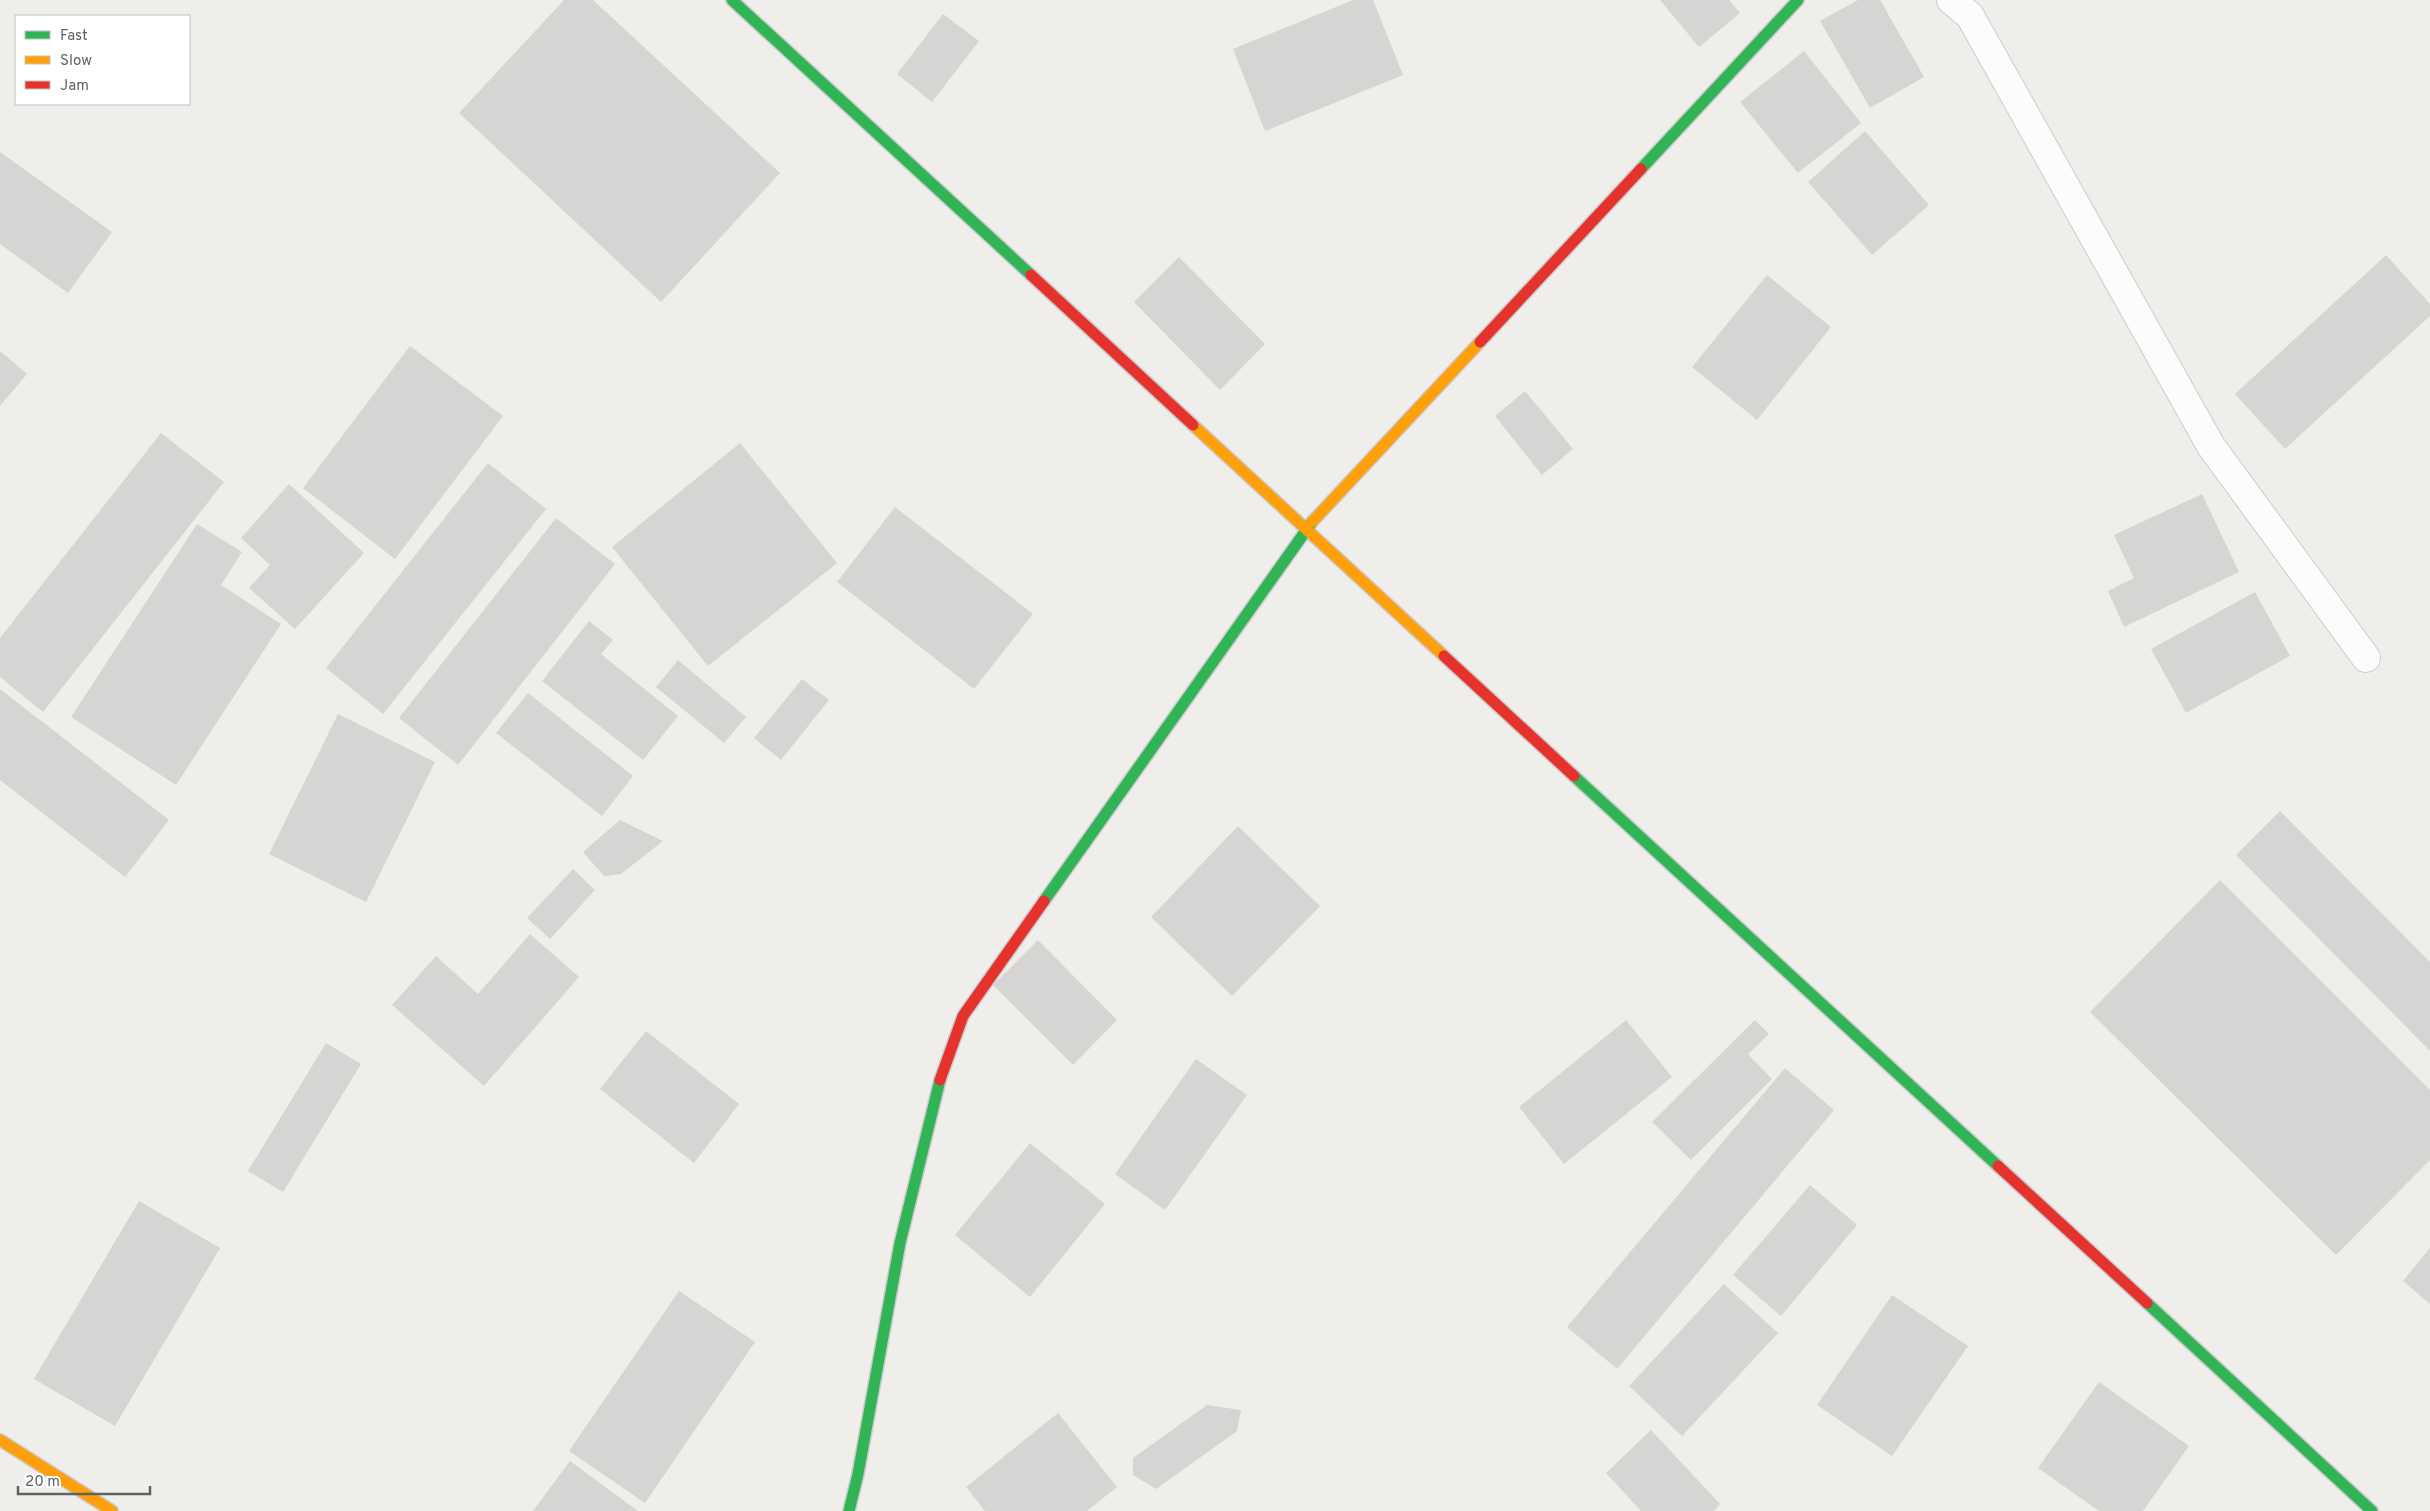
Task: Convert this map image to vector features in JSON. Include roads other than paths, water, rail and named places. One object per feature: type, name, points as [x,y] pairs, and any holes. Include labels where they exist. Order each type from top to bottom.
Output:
[{"type":"main road","points":[[732,0],[2372,1511]]},
{"type":"main road","points":[[849,1511],[858,1474],[900,1243],[938,1086],[963,1016],[1307,528],[1798,0]]},
{"type":"main road","points":[[0,1440],[112,1511]]},
{"type":"street","points":[[1951,0],[1970,16],[2211,446],[2366,658]]}]
